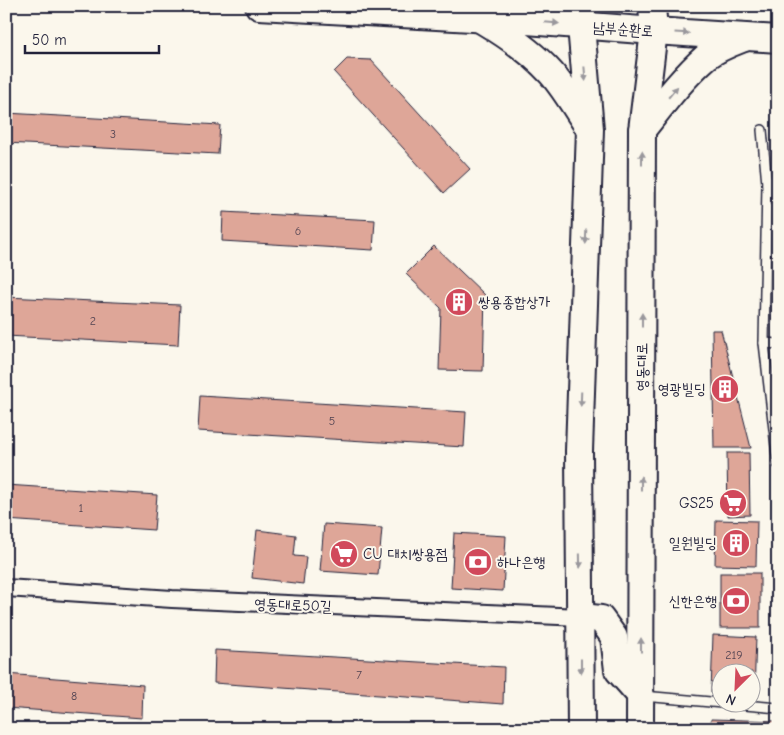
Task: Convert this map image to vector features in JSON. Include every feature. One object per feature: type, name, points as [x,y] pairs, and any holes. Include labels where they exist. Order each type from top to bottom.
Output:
[{"type":"main road","name":"남부순환로","points":[[258,6],[480,19],[582,16],[653,19],[746,37],[778,39]]},
{"type":"main road","points":[[581,729],[579,452],[590,129],[582,16]]},
{"type":"main road","points":[[480,19],[510,37],[535,57],[551,74],[590,129]]},
{"type":"main road","name":"영동대로","points":[[640,729],[642,130],[653,19]]},
{"type":"main road","points":[[642,130],[682,82],[707,57],[720,48],[746,37]]},
{"type":"main road","points":[[581,617],[602,619],[614,637],[618,670],[641,696]]},
{"type":"street","name":"영동대로50길","points":[[6,588],[172,600],[581,617]]},
{"type":"lane","points":[[762,130],[767,184],[764,343],[778,464]]},
{"type":"lane","points":[[767,184],[778,180]]},
{"type":"lane","points":[[764,343],[778,344]]},
{"type":"lane","points":[[641,696],[778,708]]},
{"type":"building","points":[[347,59],[371,60],[470,169],[444,193],[334,72]]},
{"type":"building","points":[[6,113],[220,125],[218,154],[6,143]]},
{"type":"building","points":[[223,212],[375,220],[373,250],[222,241]]},
{"type":"building","name":"쌍용종합상가","points":[[434,246],[485,295],[483,371],[439,370],[441,308],[406,274]]},
{"type":"building","points":[[770,254],[778,254],[778,287],[768,286]]},
{"type":"building","points":[[6,297],[180,305],[178,345],[6,336]]},
{"type":"building","name":"영광빌딩","points":[[712,330],[721,330],[751,448],[714,448]]},
{"type":"building","points":[[200,396],[466,412],[464,447],[198,431]]},
{"type":"building","points":[[727,453],[749,453],[750,515],[728,516]]},
{"type":"building","points":[[6,485],[157,495],[154,530],[6,520]]},
{"type":"building","name":"일원빌딩","points":[[716,520],[757,521],[756,566],[715,565]]},
{"type":"building","points":[[324,524],[382,528],[378,575],[320,571]]},
{"type":"building","points":[[257,530],[296,535],[294,556],[306,557],[303,584],[252,578]]},
{"type":"building","name":"하나은행","points":[[454,533],[506,536],[503,591],[451,588]]},
{"type":"building","points":[[720,573],[760,573],[760,628],[720,628]]},
{"type":"building","points":[[713,635],[756,637],[755,662],[712,662]]},
{"type":"building","points":[[215,650],[504,667],[503,704],[214,683]]},
{"type":"building","points":[[6,674],[143,685],[142,718],[6,708]]},
{"type":"building","points":[[711,719],[778,721],[778,729],[711,729]]},
{"type":"place","name":"쌍용종합상가","points":[[459,302]]},
{"type":"place","name":"영광빌딩","points":[[725,389]]},
{"type":"place","name":"GS25","points":[[733,503]]},
{"type":"place","name":"일원빌딩","points":[[736,543]]},
{"type":"place","name":"CU 대치쌍용점","points":[[344,554]]},
{"type":"place","name":"하나은행","points":[[478,562]]},
{"type":"place","name":"신한은행","points":[[736,601]]}]
